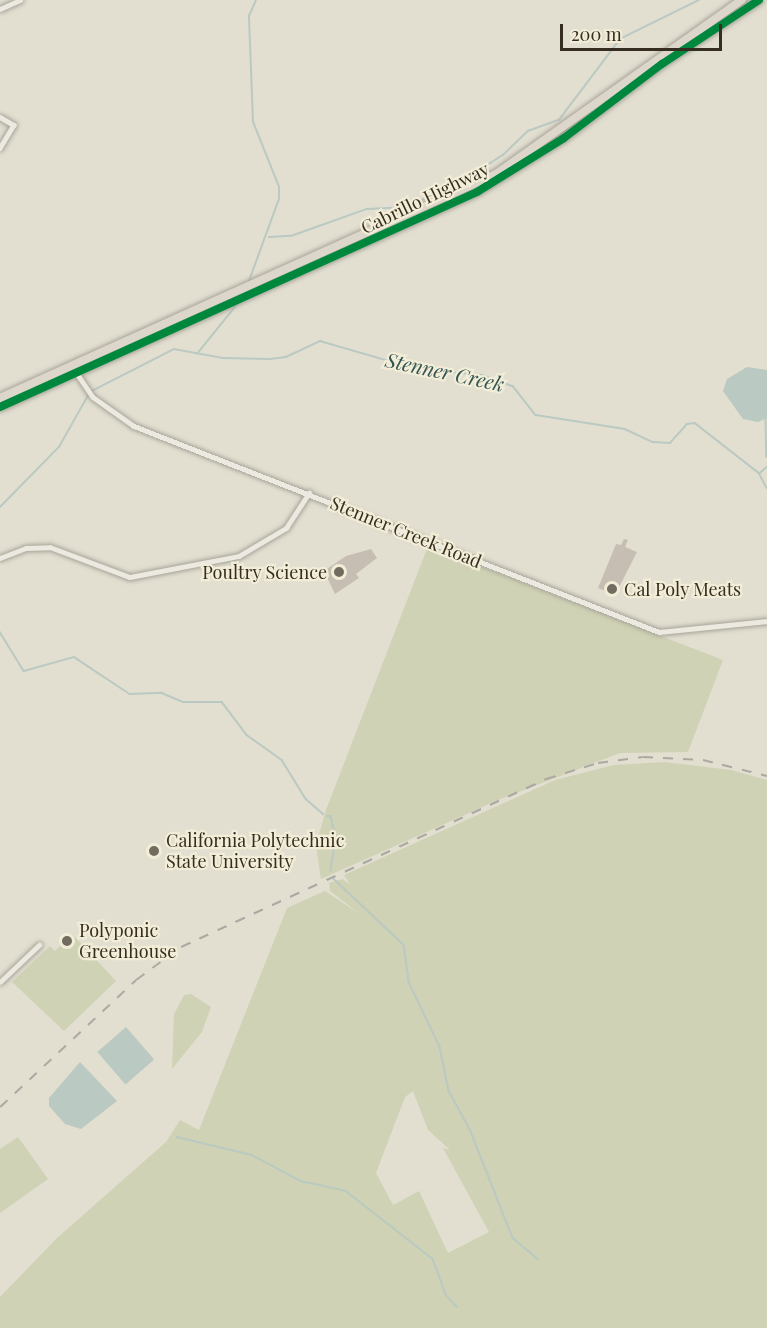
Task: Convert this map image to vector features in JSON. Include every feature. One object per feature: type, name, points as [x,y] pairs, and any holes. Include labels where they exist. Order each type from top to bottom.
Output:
[{"type":"highway","name":"Cabrillo Highway","points":[[0,398],[496,174],[742,0]]},
{"type":"highway","name":"Cabrillo Highway","points":[[0,407],[477,192],[564,138],[671,57],[759,0]]},
{"type":"street","points":[[0,9],[20,0]]},
{"type":"street","points":[[0,117],[14,125],[0,148]]},
{"type":"street","name":"Stenner Creek Road","points":[[72,364],[85,388],[93,397],[128,423],[659,632],[767,621]]},
{"type":"street","points":[[0,558],[26,548],[50,547],[130,577],[239,556],[286,528],[309,493]]},
{"type":"street","points":[[0,982],[39,945]]},
{"type":"green space","points":[[428,546],[723,660],[688,752],[620,753],[498,800],[321,879],[316,845],[326,810]]},
{"type":"green space","points":[[665,762],[731,770],[767,780],[767,1328],[0,1328],[0,1297],[57,1238],[166,1142],[180,1120],[199,1130],[287,908],[325,891],[361,915],[330,891],[329,883],[342,879],[350,884],[344,875],[555,780],[614,765]],"holes":[[[413,1091],[428,1130],[450,1150],[443,1148],[489,1232],[448,1253],[419,1191],[393,1205],[376,1173],[405,1097]]]},
{"type":"green space","points":[[72,934],[116,981],[64,1031],[12,982],[50,946],[55,951]]},
{"type":"green space","points":[[191,994],[211,1007],[202,1032],[172,1069],[174,1014],[184,995]]},
{"type":"green space","points":[[18,1137],[48,1179],[0,1213],[0,1149]]},
{"type":"shaded area","points":[[747,367],[767,370],[767,418],[758,422],[743,419],[723,391],[727,379]]},
{"type":"shaded area","points":[[126,1027],[154,1059],[126,1084],[97,1052]]},
{"type":"shaded area","points":[[80,1062],[117,1101],[81,1129],[65,1124],[49,1106],[49,1098]]},
{"type":"building","points":[[624,539],[628,540],[625,547],[637,552],[615,595],[598,588],[616,544],[621,545]]},
{"type":"building","name":"Poultry Science","points":[[371,549],[377,558],[356,574],[359,578],[335,594],[324,571],[346,556]]},
{"type":"waterway","points":[[249,281],[279,199],[279,187],[253,122],[249,16],[256,0]]},
{"type":"waterway","points":[[269,237],[291,236],[367,209],[408,207],[472,175],[503,155],[528,131],[559,120],[620,39],[699,0]]},
{"type":"waterway","points":[[197,354],[239,302]]},
{"type":"waterway","name":"Stenner Creek","points":[[92,391],[174,349],[223,358],[270,359],[286,357],[320,341],[417,369],[482,375],[513,386],[536,415],[625,429],[653,442],[670,443],[687,424],[695,423],[759,473],[767,488]]},
{"type":"waterway","name":"Stenner Creek","points":[[0,507],[59,447],[89,394]]},
{"type":"waterway","points":[[766,418],[767,457]]},
{"type":"waterway","points":[[760,473],[767,467]]},
{"type":"waterway","points":[[0,632],[24,671],[74,657],[130,694],[162,693],[183,702],[222,702],[247,735],[282,760],[306,799],[323,814]]},
{"type":"waterway","points":[[327,816],[331,816],[336,839],[331,871]]},
{"type":"waterway","points":[[333,878],[404,945],[409,982],[440,1047],[449,1091],[470,1129],[513,1238],[538,1259]]},
{"type":"waterway","points":[[177,1137],[252,1155],[301,1181],[346,1191],[433,1259],[446,1295],[457,1307]]},
{"type":"railway","points":[[0,1107],[136,980],[181,947],[546,779],[598,763],[643,757],[703,760],[767,776]]},
{"type":"cycle path","points":[[0,407],[477,192],[564,138],[662,64],[759,0]]},
{"type":"place","name":"Poultry Science","points":[[339,572]]},
{"type":"place","name":"Cal Poly Meats","points":[[612,589]]},
{"type":"place","name":"California Polytechnic State University","points":[[154,851]]},
{"type":"place","name":"Polyponic Greenhouse","points":[[67,941]]}]
